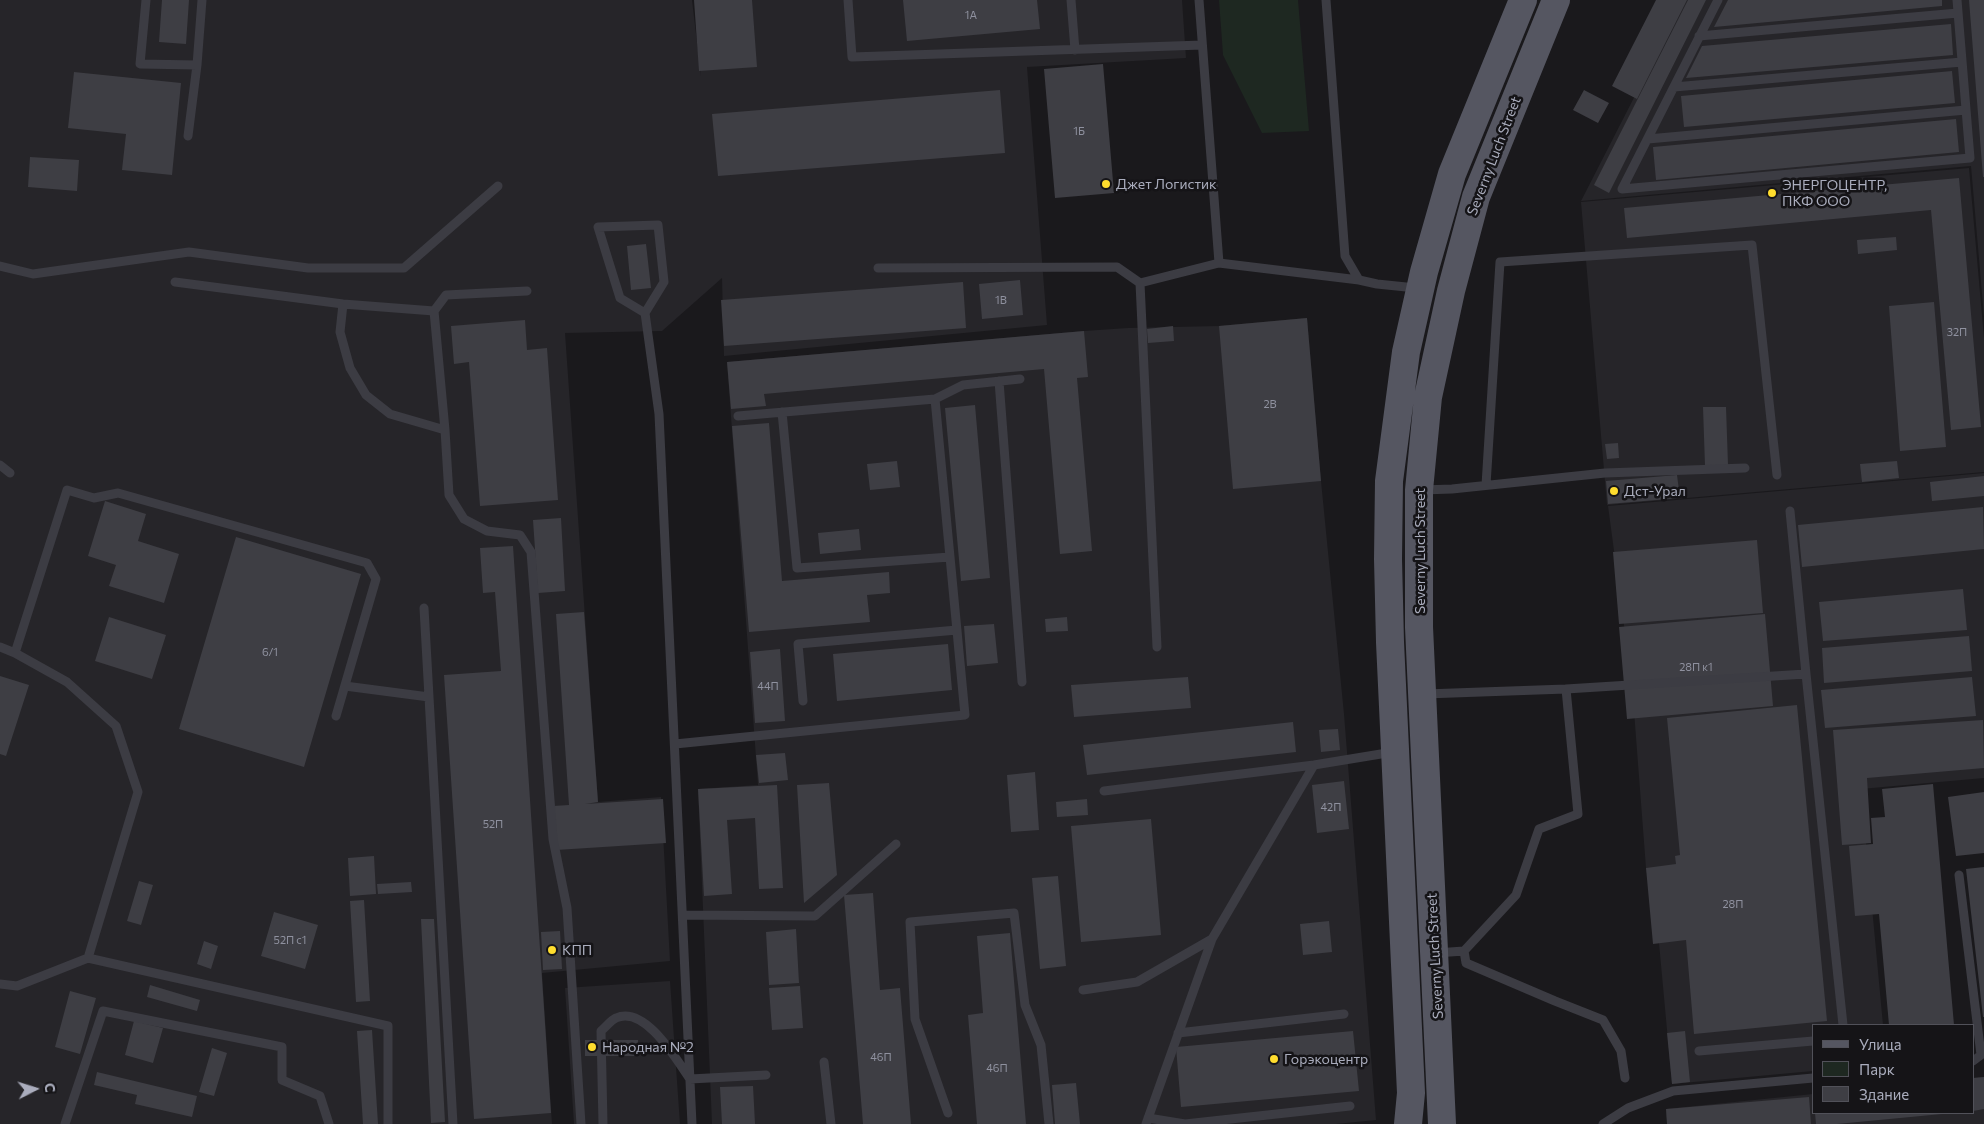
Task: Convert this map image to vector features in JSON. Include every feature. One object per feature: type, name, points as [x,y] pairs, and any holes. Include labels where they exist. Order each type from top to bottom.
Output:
[{"type":"main road","points":[[1408,1124],[1411,1093],[1388,559],[1389,481],[1406,352],[1420,288],[1452,174],[1523,0]]},
{"type":"main road","name":"Severny Luch Street","points":[[1442,1124],[1422,694],[1418,560],[1419,490],[1428,397],[1450,291],[1474,207],[1556,0]]},
{"type":"lane","points":[[146,0],[140,64],[197,65]]},
{"type":"lane","points":[[188,136],[197,65],[202,0]]},
{"type":"lane","points":[[848,0],[852,58],[1202,45]]},
{"type":"lane","points":[[1071,0],[1075,50]]},
{"type":"lane","points":[[1199,0],[1219,263]]},
{"type":"lane","points":[[1326,0],[1346,256],[1360,280]]},
{"type":"lane","points":[[1718,0],[1622,189],[1970,158],[1957,0]]},
{"type":"lane","points":[[1700,36],[1958,13]]},
{"type":"lane","points":[[1674,87],[1962,62]]},
{"type":"lane","points":[[1648,139],[1966,110]]},
{"type":"lane","points":[[0,266],[33,274],[189,252],[308,268],[404,268],[498,186]]},
{"type":"lane","points":[[645,313],[620,298],[598,227],[658,225],[664,282],[645,313],[659,414],[692,1124]]},
{"type":"lane","points":[[1486,486],[1500,262],[1752,245],[1777,475]]},
{"type":"lane","points":[[878,268],[1116,267],[1140,283],[1219,263],[1420,288]]},
{"type":"lane","points":[[175,282],[343,304],[434,310]]},
{"type":"lane","points":[[1140,283],[1157,647]]},
{"type":"lane","points":[[527,290],[446,295],[434,310],[449,495],[464,519],[487,530],[520,535],[532,552],[553,839],[567,908],[581,1124]]},
{"type":"lane","points":[[343,304],[340,332],[350,368],[366,395],[390,414],[445,430]]},
{"type":"lane","points":[[738,416],[935,399],[963,384],[1020,379]]},
{"type":"lane","points":[[999,381],[1022,682]]},
{"type":"lane","points":[[675,744],[965,715],[935,399]]},
{"type":"lane","points":[[782,412],[796,568],[950,557]]},
{"type":"lane","points":[[0,465],[10,472]]},
{"type":"lane","points":[[1419,490],[1486,486],[1605,473],[1745,468]]},
{"type":"lane","points":[[15,653],[67,490],[94,498],[118,493],[367,562],[376,579],[336,716]]},
{"type":"lane","points":[[1790,512],[1843,1024]]},
{"type":"lane","points":[[424,608],[453,1124]]},
{"type":"lane","points":[[803,701],[798,644],[957,630]]},
{"type":"lane","points":[[0,647],[15,653],[68,682],[116,726],[138,792],[88,958]]},
{"type":"lane","points":[[1422,694],[1566,689],[1806,674]]},
{"type":"lane","points":[[345,686],[429,697]]},
{"type":"lane","points":[[1435,953],[1464,951],[1516,895],[1539,829],[1578,814],[1566,689]]},
{"type":"lane","points":[[1104,791],[1314,766],[1396,752]]},
{"type":"lane","points":[[1314,766],[1212,939],[1147,1121],[1185,1124],[1350,1106]]},
{"type":"lane","points":[[683,915],[814,916],[896,844]]},
{"type":"lane","points":[[1959,875],[1981,1055],[1974,1060]]},
{"type":"lane","points":[[948,1113],[915,1019],[910,922],[1014,913],[1025,1005],[1041,1044],[1049,1124]]},
{"type":"lane","points":[[1083,990],[1137,982],[1212,939]]},
{"type":"lane","points":[[1464,951],[1466,963],[1554,1001],[1604,1020],[1621,1050],[1625,1078]]},
{"type":"lane","points":[[0,984],[17,986],[88,958],[388,1026],[388,1124]]},
{"type":"lane","points":[[65,1124],[104,1011],[282,1047],[282,1080],[320,1096],[329,1124]]},
{"type":"lane","points":[[1178,1033],[1344,1014]]},
{"type":"lane","points":[[603,1124],[601,1031],[616,1018],[635,1017],[652,1027],[690,1079]]},
{"type":"lane","points":[[1699,1051],[1812,1041]]},
{"type":"lane","points":[[824,1062],[831,1124]]},
{"type":"lane","points":[[690,1079],[766,1075]]},
{"type":"lane","points":[[1603,1124],[1628,1108],[1673,1091],[1812,1078]]},
{"type":"shaded area","points":[[0,0],[692,0],[701,76],[696,0],[1182,0],[1186,58],[1027,67],[1047,325],[724,356],[722,278],[662,331],[565,333],[598,802],[661,797],[670,961],[542,973],[552,1124],[0,1124]]},
{"type":"shaded area","points":[[1684,0],[1984,0],[1984,317],[1971,166],[1581,201]]},
{"type":"shaded area","points":[[1969,168],[1984,338],[1984,472],[1607,505],[1581,202]]},
{"type":"shaded area","points":[[1307,318],[1344,714],[1376,1120],[1336,1124],[712,1124],[698,789],[758,785],[727,362],[1084,331],[1219,326]]},
{"type":"shaded area","points":[[1984,473],[1984,778],[1861,789],[1883,1024],[1812,1024],[1812,1071],[1672,1084],[1659,943],[1646,868],[1632,685],[1608,506]]},
{"type":"shaded area","points":[[670,981],[680,1124],[574,1124],[565,988]]},
{"type":"shaded area","points":[[1984,1077],[1984,1124],[1667,1124],[1666,1109],[1812,1094],[1812,1114],[1974,1114],[1974,1078]]},
{"type":"green space","points":[[1219,0],[1298,0],[1309,131],[1262,133],[1223,55]]},
{"type":"building","points":[[162,0],[189,0],[186,44],[159,42]]},
{"type":"building","points":[[694,0],[752,0],[757,67],[699,71]]},
{"type":"building","points":[[903,0],[1037,0],[1040,29],[907,41]]},
{"type":"building","points":[[1656,0],[1687,0],[1637,99],[1612,86]]},
{"type":"building","points":[[1688,0],[1706,0],[1609,193],[1594,185]]},
{"type":"building","points":[[1728,0],[1942,0],[1942,6],[1714,27]]},
{"type":"building","points":[[1969,0],[1984,0],[1984,177],[1983,177]]},
{"type":"building","points":[[1951,24],[1953,55],[1686,78],[1702,46]]},
{"type":"building","points":[[1103,64],[1114,193],[1055,198],[1044,69]]},
{"type":"building","points":[[1952,71],[1955,103],[1684,127],[1681,96]]},
{"type":"building","points":[[74,72],[181,83],[172,175],[122,170],[126,134],[68,128]]},
{"type":"building","points":[[1000,90],[1005,153],[718,176],[712,114]]},
{"type":"building","points":[[1584,90],[1609,103],[1598,123],[1573,110]]},
{"type":"building","points":[[1956,119],[1959,152],[1656,180],[1653,147]]},
{"type":"building","points":[[30,157],[79,160],[77,191],[28,187]]},
{"type":"building","points":[[1959,178],[1981,427],[1951,430],[1931,210],[1627,238],[1624,208]]},
{"type":"building","points":[[1896,237],[1897,250],[1858,254],[1857,240]]},
{"type":"building","points":[[646,244],[651,288],[631,290],[627,246]]},
{"type":"building","points":[[1020,280],[1023,315],[982,319],[979,284]]},
{"type":"building","points":[[963,282],[966,328],[724,346],[721,300]]},
{"type":"building","points":[[1934,302],[1946,447],[1900,451],[1889,306]]},
{"type":"building","points":[[1307,318],[1321,481],[1233,489],[1219,326]]},
{"type":"building","points":[[525,320],[527,350],[547,348],[558,500],[480,506],[469,362],[454,364],[451,326]]},
{"type":"building","points":[[1173,326],[1174,341],[1148,343],[1147,329]]},
{"type":"building","points":[[1084,331],[1088,377],[1077,378],[1092,551],[1060,554],[1044,369],[764,394],[766,406],[731,409],[727,362]]},
{"type":"building","points":[[975,405],[990,578],[961,581],[945,408]]},
{"type":"building","points":[[1703,407],[1726,407],[1728,465],[1705,466]]},
{"type":"building","points":[[769,423],[782,581],[889,572],[890,593],[867,595],[870,622],[749,632],[732,426]]},
{"type":"building","points":[[1618,443],[1619,458],[1607,459],[1605,444]]},
{"type":"building","points":[[897,461],[900,487],[870,490],[867,464]]},
{"type":"building","points":[[1897,461],[1899,478],[1862,482],[1860,464]]},
{"type":"building","points":[[1677,475],[1680,498],[1608,504],[1606,481]]},
{"type":"building","points":[[1984,476],[1984,496],[1932,501],[1930,482]]},
{"type":"building","points":[[105,501],[146,514],[138,541],[179,554],[164,603],[109,586],[116,565],[88,556]]},
{"type":"building","points":[[1983,507],[1984,549],[1802,567],[1798,525]]},
{"type":"building","points":[[561,518],[565,591],[538,593],[533,520]]},
{"type":"building","points":[[859,529],[861,550],[820,554],[818,533]]},
{"type":"building","points":[[236,537],[361,574],[304,767],[179,729]]},
{"type":"building","points":[[1757,540],[1763,613],[1619,624],[1613,552]]},
{"type":"building","points":[[513,546],[551,1113],[474,1119],[444,675],[501,671],[495,592],[483,593],[480,548]]},
{"type":"building","points":[[1963,589],[1967,630],[1823,641],[1819,602]]},
{"type":"building","points":[[584,612],[598,802],[585,804],[663,799],[666,843],[556,850],[553,806],[569,805],[556,614]]},
{"type":"building","points":[[1765,614],[1773,706],[1627,719],[1619,627]]},
{"type":"building","points":[[109,617],[166,635],[152,679],[95,661]]},
{"type":"building","points":[[1067,617],[1068,631],[1046,632],[1045,619]]},
{"type":"building","points":[[994,624],[998,663],[967,666],[964,626]]},
{"type":"building","points":[[1969,636],[1972,671],[1824,683],[1822,648]]},
{"type":"building","points":[[948,644],[952,690],[837,701],[833,654]]},
{"type":"building","points":[[780,649],[785,721],[755,723],[750,652]]},
{"type":"building","points":[[0,676],[29,685],[6,756],[0,754]]},
{"type":"building","points":[[1188,677],[1191,708],[1074,717],[1071,685]]},
{"type":"building","points":[[1972,677],[1976,716],[1825,728],[1821,690]]},
{"type":"building","points":[[1797,705],[1827,1021],[1694,1034],[1686,940],[1653,944],[1646,868],[1676,864],[1675,856],[1680,855],[1667,718]]},
{"type":"building","points":[[1983,720],[1984,768],[1867,778],[1871,843],[1842,845],[1833,730]]},
{"type":"building","points":[[1293,722],[1296,752],[1087,775],[1083,745]]},
{"type":"building","points":[[1338,729],[1340,750],[1321,752],[1319,730]]},
{"type":"building","points":[[785,753],[788,780],[759,783],[756,755]]},
{"type":"building","points":[[1035,772],[1039,830],[1011,832],[1007,775]]},
{"type":"building","points":[[1344,781],[1349,829],[1317,833],[1312,785]]},
{"type":"building","points":[[829,783],[837,875],[804,903],[797,785]]},
{"type":"building","points":[[1933,784],[1954,1024],[1889,1024],[1879,914],[1855,916],[1849,846],[1873,844],[1871,818],[1885,817],[1882,789]]},
{"type":"building","points":[[777,785],[783,888],[759,889],[755,818],[727,820],[732,894],[704,896],[698,789]]},
{"type":"building","points":[[1984,792],[1984,853],[1956,856],[1948,797]]},
{"type":"building","points":[[1087,799],[1088,815],[1057,817],[1056,802]]},
{"type":"building","points":[[1151,819],[1161,935],[1081,942],[1071,826]]},
{"type":"building","points":[[374,856],[376,894],[350,896],[348,858]]},
{"type":"building","points":[[1984,867],[1984,1017],[1983,1017],[1966,869]]},
{"type":"building","points":[[1058,876],[1066,966],[1040,969],[1032,878]]},
{"type":"building","points":[[139,881],[153,885],[141,925],[127,921]]},
{"type":"building","points":[[411,882],[412,892],[378,894],[377,884]]},
{"type":"building","points":[[873,893],[880,990],[900,988],[911,1124],[863,1124],[844,895]]},
{"type":"building","points":[[364,900],[370,1001],[356,1002],[350,901]]},
{"type":"building","points":[[274,912],[318,925],[305,969],[261,956]]},
{"type":"building","points":[[421,919],[434,919],[445,1122],[431,1123]]},
{"type":"building","points":[[1329,921],[1332,952],[1303,955],[1300,924]]},
{"type":"building","points":[[796,929],[799,983],[769,985],[766,932]]},
{"type":"building","name":"КПП","points":[[560,931],[562,969],[543,970],[541,932]]},
{"type":"building","points":[[1010,933],[1026,1124],[977,1124],[968,1015],[983,1013],[977,936]]},
{"type":"building","points":[[204,941],[218,946],[211,969],[197,964]]},
{"type":"building","points":[[150,985],[200,1000],[197,1011],[147,997]]},
{"type":"building","points":[[800,986],[803,1028],[772,1030],[769,988]]},
{"type":"building","points":[[70,991],[96,998],[80,1054],[55,1047]]},
{"type":"building","points":[[134,1021],[163,1028],[153,1063],[125,1055]]},
{"type":"building","points":[[372,1030],[378,1124],[363,1124],[357,1031]]},
{"type":"building","points":[[1353,1031],[1359,1091],[1181,1107],[1176,1047]]},
{"type":"building","points":[[1685,1031],[1690,1082],[1672,1084],[1667,1033]]},
{"type":"building","points":[[585,1040],[638,1040],[638,1056],[585,1056]]},
{"type":"building","points":[[212,1048],[227,1053],[214,1096],[199,1092]]},
{"type":"building","points":[[97,1072],[197,1096],[192,1117],[135,1104],[137,1095],[94,1085]]},
{"type":"building","points":[[1984,1077],[1984,1109],[1974,1111],[1974,1078]]},
{"type":"building","points":[[1076,1083],[1080,1124],[1055,1124],[1052,1085]]},
{"type":"building","points":[[753,1086],[755,1124],[722,1124],[720,1087]]},
{"type":"building","points":[[1809,1097],[1811,1124],[1667,1124],[1666,1109]]},
{"type":"building","points":[[1815,1114],[1942,1114],[1837,1124],[1816,1124]]},
{"type":"place","name":"Джет Логистик","points":[[1106,184]]},
{"type":"place","name":"ЭНЕРГОЦЕНТР, ПКФ ООО","points":[[1772,193]]},
{"type":"place","name":"Дст-Урал","points":[[1614,491]]},
{"type":"place","name":"КПП","points":[[552,950]]},
{"type":"place","name":"Народная №2","points":[[592,1047]]},
{"type":"place","name":"Горэкоцентр","points":[[1274,1059]]}]
